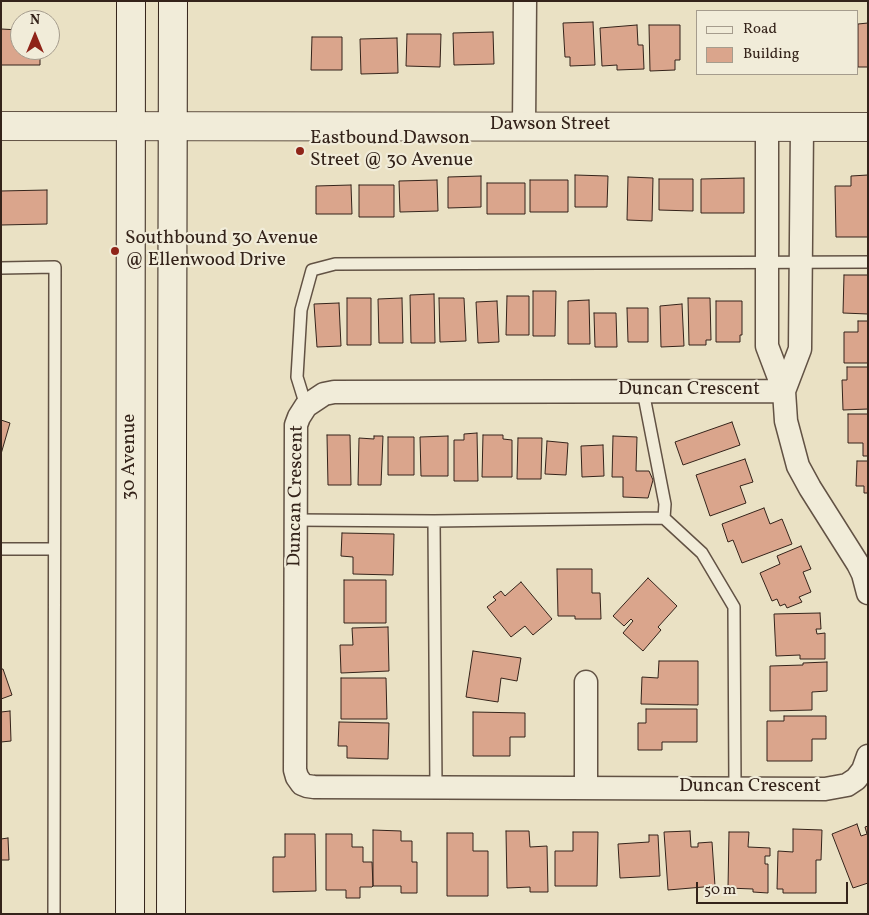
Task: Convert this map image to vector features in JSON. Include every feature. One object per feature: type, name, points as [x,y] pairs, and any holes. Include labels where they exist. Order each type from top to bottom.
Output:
[{"type":"main road","name":"30 Avenue","points":[[130,914],[132,1]]},
{"type":"main road","points":[[171,914],[172,1]]},
{"type":"main road","name":"Dawson Street","points":[[1,126],[868,127]]},
{"type":"street","points":[[524,1],[524,126]]},
{"type":"street","name":"Duncan Crescent","points":[[767,127],[767,346],[784,391],[786,421],[798,466],[858,564],[867,587]]},
{"type":"street","name":"Duncan Crescent","points":[[784,391],[800,349],[802,127]]},
{"type":"street","name":"Duncan Crescent","points":[[784,391],[334,392],[324,394],[306,406],[298,416],[296,425],[295,770],[302,784],[314,787],[837,788],[847,785],[856,779],[863,770],[868,756]]},
{"type":"street","points":[[586,682],[586,788]]},
{"type":"lane","points":[[306,406],[297,377],[301,310],[312,270],[335,264],[868,262]]},
{"type":"lane","points":[[1,268],[55,267],[54,914]]},
{"type":"lane","points":[[644,391],[665,504],[664,518]]},
{"type":"lane","points":[[295,520],[434,521],[664,518],[702,553],[734,606],[735,788]]},
{"type":"lane","points":[[434,521],[436,788]]},
{"type":"lane","points":[[1,549],[54,549]]},
{"type":"building","points":[[593,22],[595,65],[570,66],[570,57],[565,57],[563,23]]},
{"type":"building","points":[[868,23],[868,67],[859,67],[859,24]]},
{"type":"building","points":[[637,25],[638,45],[643,45],[644,69],[617,70],[617,65],[602,66],[600,28]]},
{"type":"building","points":[[649,25],[680,25],[680,60],[675,60],[675,70],[650,71]]},
{"type":"building","points":[[1,29],[10,29],[10,60],[40,60],[40,65],[1,65]]},
{"type":"building","points":[[493,32],[494,64],[454,65],[453,33]]},
{"type":"building","points":[[407,34],[441,34],[440,67],[406,66]]},
{"type":"building","points":[[312,37],[342,37],[342,70],[311,70]]},
{"type":"building","points":[[397,38],[398,73],[361,74],[360,39]]},
{"type":"building","points":[[575,175],[608,176],[607,207],[575,207]]},
{"type":"building","points":[[868,175],[868,237],[836,237],[835,186],[851,186],[851,176]]},
{"type":"building","points":[[481,176],[481,207],[448,208],[448,177]]},
{"type":"building","points":[[628,177],[653,178],[652,221],[627,220]]},
{"type":"building","points":[[744,178],[744,213],[701,213],[701,179]]},
{"type":"building","points":[[659,179],[693,179],[693,211],[659,210]]},
{"type":"building","points":[[437,180],[438,211],[400,212],[399,181]]},
{"type":"building","points":[[530,180],[568,180],[568,212],[530,212]]},
{"type":"building","points":[[487,183],[525,183],[525,214],[487,214]]},
{"type":"building","points":[[351,185],[352,214],[316,214],[316,186]]},
{"type":"building","points":[[359,185],[394,185],[394,217],[359,217]]},
{"type":"building","points":[[47,190],[47,224],[1,225],[1,191]]},
{"type":"building","points":[[844,275],[868,275],[868,314],[843,313]]},
{"type":"building","points":[[533,291],[556,291],[555,336],[533,336]]},
{"type":"building","points":[[434,294],[435,343],[411,343],[410,295]]},
{"type":"building","points":[[507,296],[529,296],[529,335],[506,335]]},
{"type":"building","points":[[347,298],[371,298],[371,345],[347,345]]},
{"type":"building","points":[[402,298],[403,343],[379,343],[378,299]]},
{"type":"building","points":[[439,298],[464,298],[466,341],[440,342]]},
{"type":"building","points":[[688,298],[710,298],[711,340],[706,340],[706,345],[689,345]]},
{"type":"building","points":[[589,300],[590,344],[568,344],[568,301]]},
{"type":"building","points":[[497,301],[499,342],[478,343],[476,302]]},
{"type":"building","points":[[716,301],[742,301],[742,335],[740,335],[740,342],[716,342]]},
{"type":"building","points":[[339,303],[341,346],[317,347],[314,304]]},
{"type":"building","points":[[682,304],[684,346],[661,347],[660,306]]},
{"type":"building","points":[[627,308],[648,308],[648,342],[628,342]]},
{"type":"building","points":[[594,313],[616,313],[617,347],[595,347]]},
{"type":"building","points":[[858,321],[868,321],[868,363],[844,363],[844,332],[858,332]]},
{"type":"building","points":[[847,367],[868,367],[868,409],[843,410],[842,380],[847,380]]},
{"type":"building","points":[[848,414],[868,414],[868,456],[863,456],[863,443],[848,443]]},
{"type":"building","points":[[1,420],[10,423],[1,454]]},
{"type":"building","points":[[732,422],[740,445],[683,465],[675,442]]},
{"type":"building","points":[[477,433],[478,481],[454,481],[454,440],[464,440],[464,434]]},
{"type":"building","points":[[327,435],[350,435],[351,485],[328,485]]},
{"type":"building","points":[[483,435],[503,435],[503,439],[512,440],[512,477],[482,477]]},
{"type":"building","points":[[374,436],[383,436],[381,485],[358,485],[359,438],[374,439]]},
{"type":"building","points":[[448,436],[448,476],[421,476],[420,437]]},
{"type":"building","points":[[613,436],[637,437],[636,471],[649,471],[653,480],[648,498],[623,497],[623,477],[612,477]]},
{"type":"building","points":[[388,437],[414,437],[414,475],[388,475]]},
{"type":"building","points":[[518,438],[542,438],[541,479],[517,479]]},
{"type":"building","points":[[547,441],[568,443],[566,475],[545,474]]},
{"type":"building","points":[[603,445],[604,476],[582,477],[581,446]]},
{"type":"building","points":[[745,459],[753,482],[740,486],[746,503],[710,516],[696,475]]},
{"type":"building","points":[[857,461],[868,461],[868,493],[864,493],[864,486],[856,486]]},
{"type":"building","points":[[764,508],[770,524],[782,519],[792,544],[742,563],[733,540],[728,542],[722,524]]},
{"type":"building","points":[[342,533],[394,534],[393,575],[353,574],[353,557],[341,556]]},
{"type":"building","points":[[801,546],[811,569],[803,572],[811,592],[799,597],[802,602],[787,608],[785,604],[780,606],[777,599],[772,601],[760,573],[780,564],[777,556]]},
{"type":"building","points":[[557,569],[592,569],[592,593],[600,593],[601,619],[575,619],[575,616],[558,616]]},
{"type":"building","points":[[648,578],[677,606],[658,627],[661,630],[643,651],[623,633],[633,621],[631,619],[624,626],[613,616]]},
{"type":"building","points":[[344,580],[386,580],[386,623],[344,623]]},
{"type":"building","points":[[521,582],[552,619],[533,635],[525,626],[511,637],[487,607],[496,600],[493,597],[501,591],[505,596]]},
{"type":"building","points":[[820,613],[821,629],[816,629],[817,634],[825,633],[825,659],[800,659],[800,655],[776,656],[774,614]]},
{"type":"building","points":[[388,627],[389,671],[341,673],[340,645],[353,645],[352,628]]},
{"type":"building","points":[[473,651],[521,658],[517,681],[501,678],[498,702],[466,697]]},
{"type":"building","points":[[659,661],[698,661],[698,705],[641,704],[642,677],[658,678]]},
{"type":"building","points":[[827,662],[827,691],[812,692],[812,710],[770,711],[770,666]]},
{"type":"building","points":[[1,669],[3,669],[12,695],[1,699]]},
{"type":"building","points":[[341,678],[386,678],[387,719],[341,719]]},
{"type":"building","points":[[646,709],[697,709],[697,742],[662,742],[662,750],[638,750],[638,723],[646,723]]},
{"type":"building","points":[[10,711],[11,741],[1,742],[1,712]]},
{"type":"building","points":[[473,712],[525,713],[525,737],[510,737],[510,756],[473,756]]},
{"type":"building","points":[[784,716],[826,716],[826,739],[812,739],[812,761],[767,761],[767,721],[784,721]]},
{"type":"building","points":[[339,722],[389,723],[388,759],[347,758],[347,746],[338,746]]},
{"type":"building","points":[[857,824],[861,836],[867,834],[865,827],[868,826],[868,883],[853,888],[832,834]]},
{"type":"building","points":[[793,829],[822,830],[821,860],[816,860],[816,893],[783,893],[783,889],[777,889],[778,851],[793,852]]},
{"type":"building","points":[[373,830],[401,831],[401,841],[412,841],[412,862],[417,862],[417,893],[401,893],[401,886],[373,886]]},
{"type":"building","points":[[506,831],[529,831],[530,847],[547,846],[548,892],[530,892],[530,887],[507,888]]},
{"type":"building","points":[[690,831],[691,847],[698,847],[698,843],[712,842],[715,886],[668,890],[664,832]]},
{"type":"building","points":[[573,832],[598,832],[597,886],[555,886],[555,851],[573,851]]},
{"type":"building","points":[[729,832],[749,832],[748,847],[770,848],[770,856],[765,856],[765,864],[768,864],[768,893],[753,892],[753,889],[728,888]]},
{"type":"building","points":[[447,833],[473,833],[473,851],[488,851],[488,896],[447,896]]},
{"type":"building","points":[[285,834],[315,834],[316,891],[273,892],[273,857],[285,857]]},
{"type":"building","points":[[326,834],[352,834],[352,847],[363,847],[363,862],[372,862],[373,886],[360,887],[360,898],[346,898],[346,890],[326,890]]},
{"type":"building","points":[[649,835],[658,835],[660,876],[620,878],[618,844],[649,842]]},
{"type":"building","points":[[8,838],[9,860],[1,860],[1,839]]},
{"type":"place","name":"Eastbound Dawson Street @ 30 Avenue","points":[[300,151]]},
{"type":"place","name":"Southbound 30 Avenue @ Ellenwood Drive","points":[[115,251]]}]
